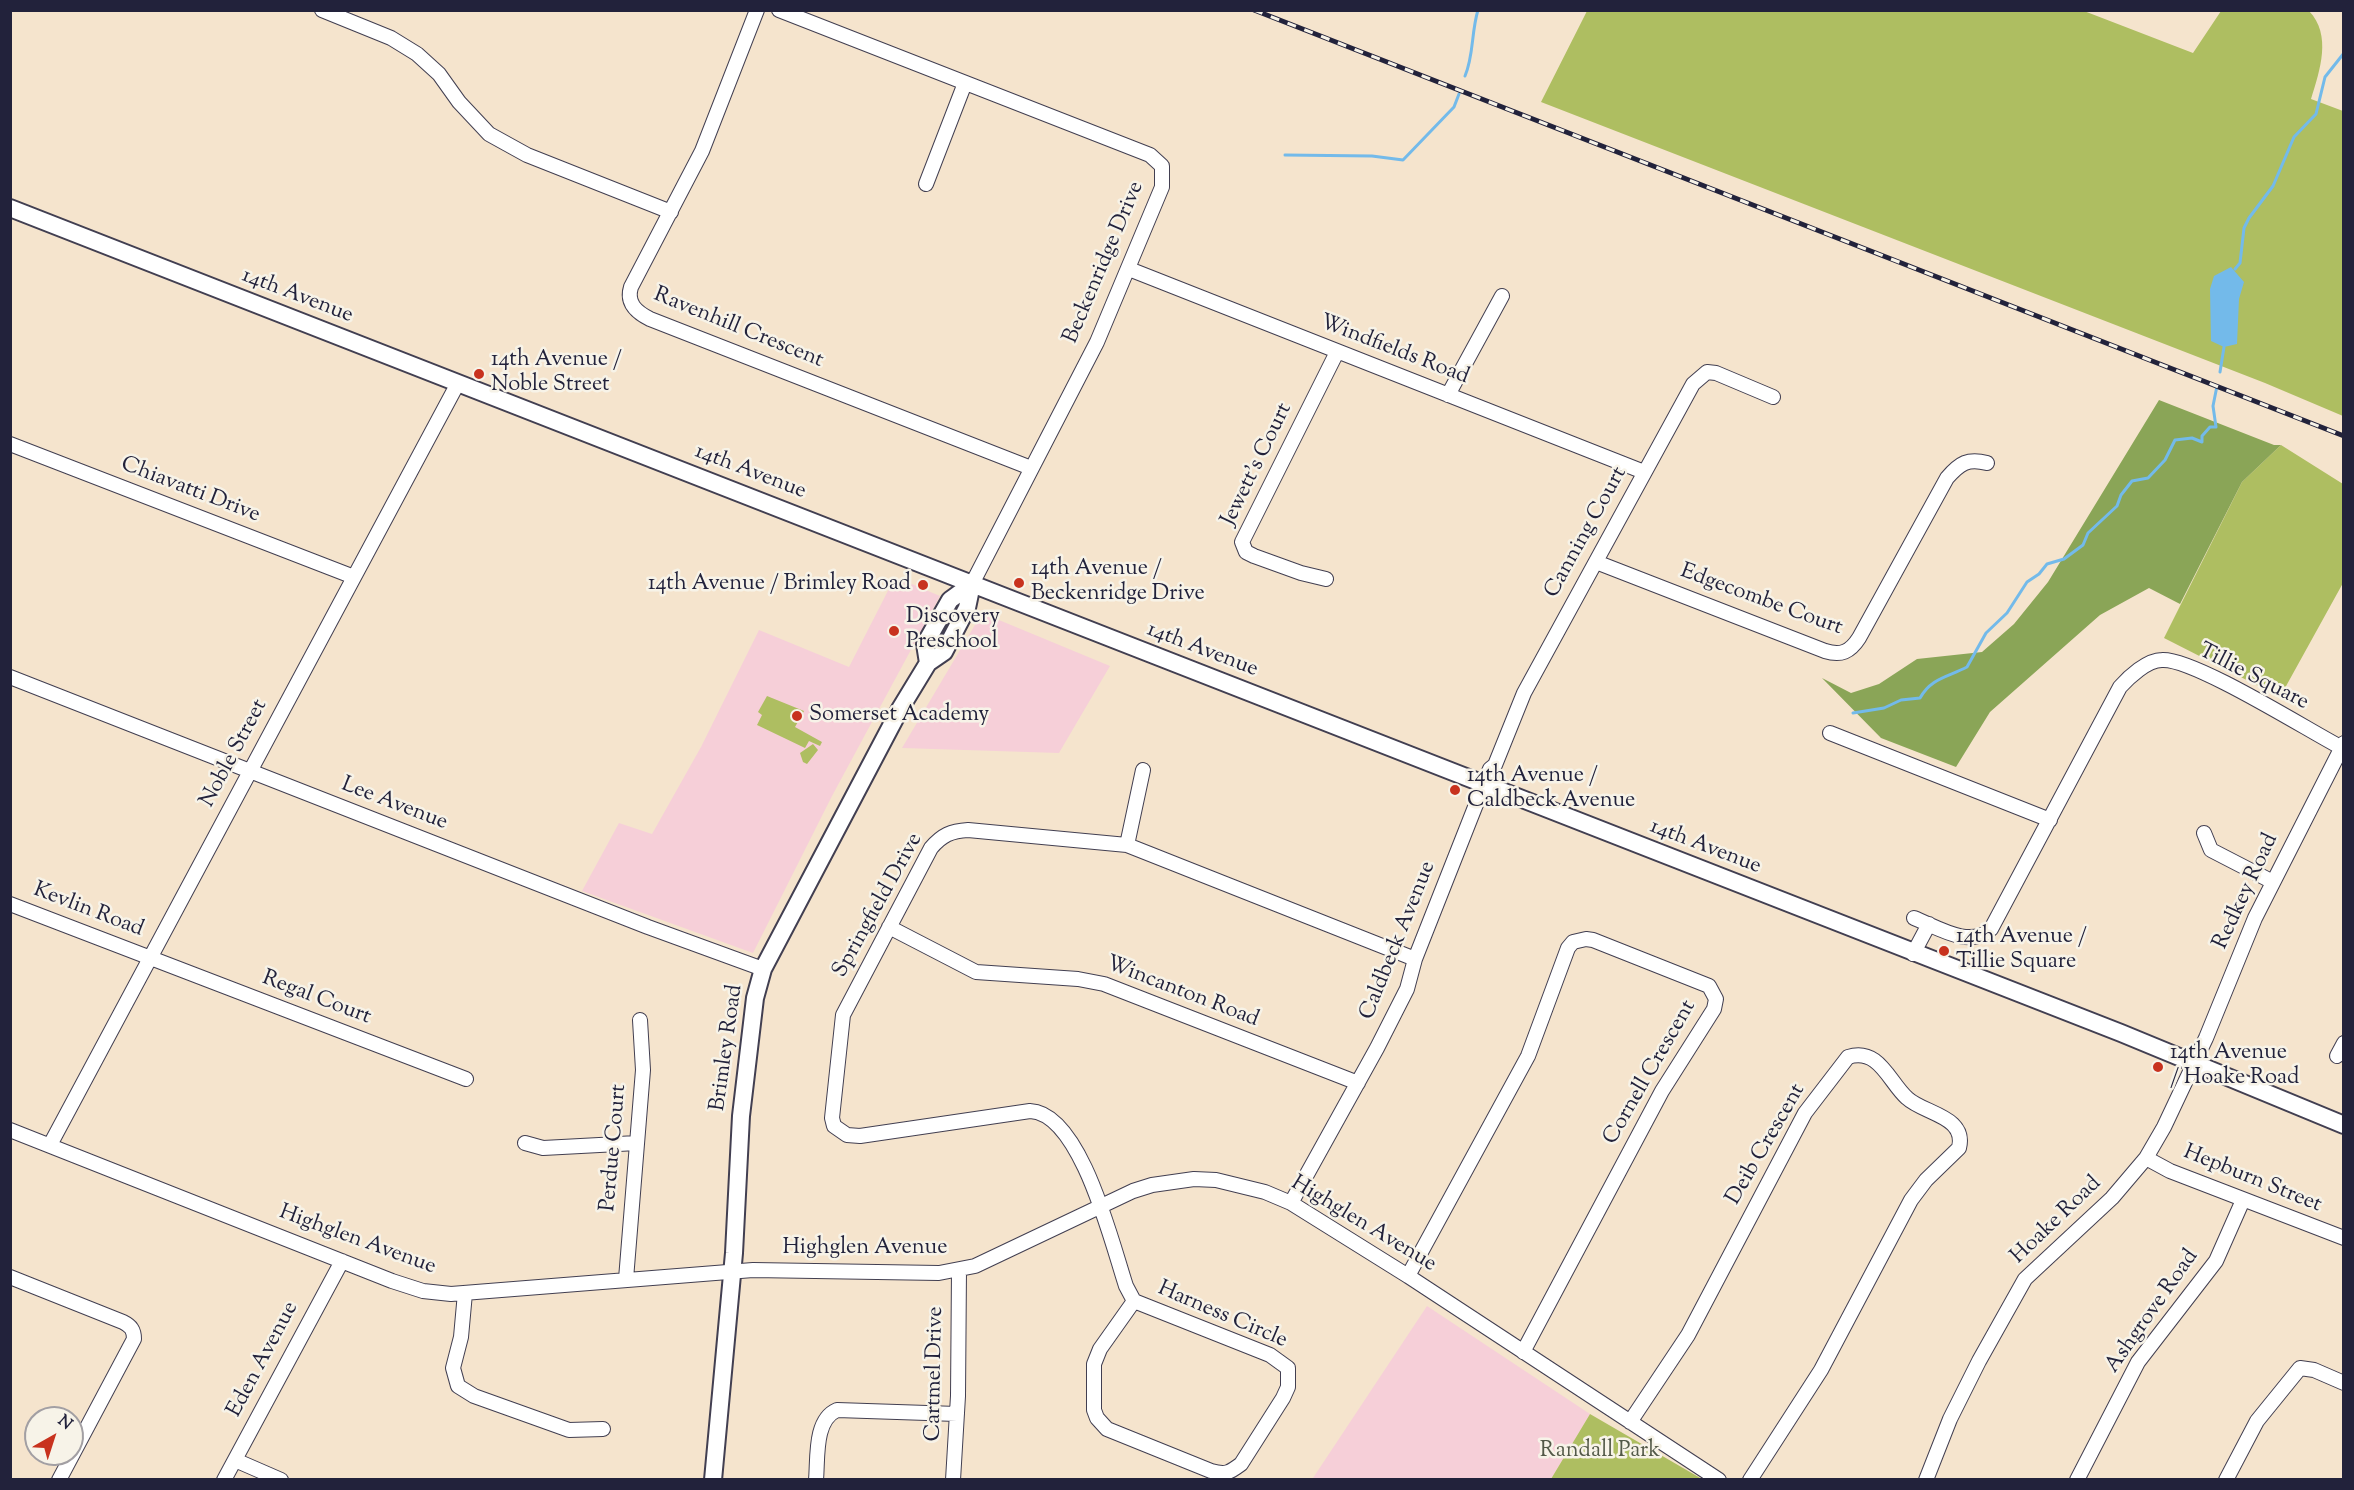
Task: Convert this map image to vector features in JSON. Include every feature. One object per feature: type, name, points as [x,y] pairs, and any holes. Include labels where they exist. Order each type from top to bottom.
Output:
[{"type":"main road","name":"14th Avenue","points":[[10,208],[1913,954],[2195,1062],[2343,1125]]},
{"type":"main road","name":"Brimley Road","points":[[714,1479],[732,1271],[741,1116],[755,998],[763,969],[900,709],[928,663],[944,652],[968,608],[972,584]]},
{"type":"street","points":[[322,10],[391,38],[417,54],[438,74],[459,102],[489,134],[527,155],[671,212]]},
{"type":"street","name":"Ravenhill Crescent","points":[[757,10],[702,151],[631,287],[630,302],[638,313],[1031,468]]},
{"type":"street","name":"Beckenridge Drive","points":[[779,10],[1157,159],[1163,174],[1162,187],[1097,342],[972,584]]},
{"type":"street","points":[[926,184],[965,83]]},
{"type":"street","name":"Windfields Road","points":[[1129,269],[1644,472]]},
{"type":"street","points":[[1448,395],[1502,296]]},
{"type":"street","name":"Jewett's Court","points":[[1326,579],[1301,573],[1254,556],[1246,552],[1242,542],[1337,352]]},
{"type":"street","name":"Canning Court","points":[[1484,785],[1524,693],[1699,376],[1707,372],[1716,373],[1773,397]]},
{"type":"street","name":"Noble Street","points":[[50,1145],[458,383]]},
{"type":"street","name":"Chiavatti Drive","points":[[10,444],[354,577]]},
{"type":"street","name":"Edgecombe Court","points":[[1596,562],[1825,651],[1836,655],[1845,653],[1859,639],[1947,478],[1957,465],[1972,460],[1987,464]]},
{"type":"street","name":"Tillie Square","points":[[1914,918],[1971,939],[1984,935],[1997,919],[2120,687],[2139,671],[2160,660],[2184,666],[2226,684],[2343,747]]},
{"type":"street","name":"Lee Avenue","points":[[10,677],[677,938],[763,969]]},
{"type":"street","points":[[1830,733],[2050,820]]},
{"type":"street","name":"Redkey Road","points":[[2195,1062],[2273,882],[2343,747]]},
{"type":"street","points":[[1127,845],[1143,770]]},
{"type":"street","name":"Caldbeck Avenue","points":[[1291,1203],[1358,1083],[1407,988],[1415,959],[1484,785]]},
{"type":"street","name":"Springfield Drive","points":[[1101,1207],[1068,1134],[1047,1115],[1038,1111],[860,1136],[847,1135],[834,1126],[832,1118],[843,1015],[931,848],[940,837],[954,831],[1127,845],[1415,959]]},
{"type":"street","points":[[2204,833],[2211,850],[2273,882]]},
{"type":"street","name":"Kevlin Road","points":[[10,904],[151,958]]},
{"type":"street","points":[[1913,954],[1929,924]]},
{"type":"street","name":"Wincanton Road","points":[[889,927],[976,972],[1078,979],[1104,984],[1358,1083]]},
{"type":"street","name":"Cornell Crescent","points":[[1408,1276],[1528,1056],[1568,948],[1573,942],[1586,939],[1605,944],[1708,986],[1716,999],[1714,1010],[1662,1091],[1523,1352]]},
{"type":"street","name":"Regal Court","points":[[151,958],[466,1079]]},
{"type":"street","name":"Perdue Court","points":[[626,1280],[643,1070],[640,1020]]},
{"type":"street","points":[[2337,1056],[2343,1043]]},
{"type":"street","name":"Deib Crescent","points":[[1630,1422],[1688,1335],[1805,1113],[1848,1057],[1865,1055],[1878,1061],[1909,1100],[1940,1114],[1954,1126],[1960,1142],[1959,1148],[1926,1180],[1911,1200],[1821,1370],[1750,1479]]},
{"type":"street","name":"Hoake Road","points":[[1926,1479],[1969,1380],[2025,1279],[2112,1198],[2146,1158],[2164,1127],[2195,1062]]},
{"type":"street","name":"Highglen Avenue","points":[[10,1130],[342,1261],[417,1289],[444,1294],[732,1271],[924,1274],[959,1270],[1000,1256],[1132,1191],[1152,1185],[1194,1179],[1239,1184],[1291,1203],[1408,1276],[1719,1479]]},
{"type":"street","points":[[525,1143],[543,1148],[637,1143]]},
{"type":"street","name":"Hepburn Street","points":[[2146,1158],[2243,1200],[2343,1238]]},
{"type":"street","name":"Ashgrove Road","points":[[2077,1479],[2138,1362],[2216,1261],[2243,1200]]},
{"type":"street","name":"Harness Circle","points":[[1101,1207],[1126,1286],[1134,1301],[1270,1355],[1288,1368],[1288,1387],[1283,1398],[1241,1464],[1232,1473],[1211,1471],[1107,1429],[1097,1418],[1094,1410],[1095,1357],[1134,1301]]},
{"type":"street","name":"Eden Avenue","points":[[224,1479],[342,1261]]},
{"type":"street","name":"Cartmel Drive","points":[[953,1479],[957,1414],[959,1270]]},
{"type":"street","points":[[10,1277],[123,1322],[130,1326],[134,1333],[134,1339],[59,1479]]},
{"type":"street","points":[[465,1293],[461,1337],[453,1368],[458,1386],[474,1396],[569,1430],[603,1429]]},
{"type":"street","points":[[2226,1479],[2257,1421],[2300,1368],[2314,1370],[2343,1383]]},
{"type":"street","points":[[816,1479],[821,1426],[830,1413],[837,1410],[957,1414]]},
{"type":"street","points":[[235,1460],[281,1479]]},
{"type":"shaded area","points":[[895,577],[940,596],[832,796],[753,953],[582,891],[619,823],[652,834],[701,747],[759,630],[849,667]]},
{"type":"shaded area","points":[[982,613],[1110,666],[1059,753],[902,748]]},
{"type":"shaded area","points":[[1427,1306],[1590,1414],[1551,1479],[1313,1478]]},
{"type":"green space","points":[[1587,11],[2084,11],[2193,53],[2221,11],[2309,11],[2316,20],[2322,42],[2318,76],[2311,99],[2343,111],[2343,416],[2265,383],[1541,102]]},
{"type":"green space","points":[[2159,400],[2274,445],[2281,445],[2242,482],[2180,604],[2149,588],[2100,615],[1990,712],[1956,767],[1881,738],[1822,678],[1851,693],[1879,684],[1917,659],[1982,652],[2014,624],[2048,582]]},
{"type":"green space","points":[[2281,445],[2343,484],[2343,583],[2280,697],[2164,638],[2242,482]]},
{"type":"green space","points":[[767,696],[804,711],[795,727],[822,742],[820,746],[809,741],[805,748],[757,725],[762,715],[758,712]]},
{"type":"green space","points":[[813,744],[818,750],[807,764],[803,762],[800,753]]},
{"type":"green space","name":"Randall Park","points":[[1590,1414],[1702,1479],[1551,1479]]},
{"type":"water","points":[[2231,267],[2244,282],[2239,299],[2237,344],[2224,347],[2211,341],[2210,289],[2214,276]]},
{"type":"waterway","points":[[1465,76],[1470,60],[1478,10]]},
{"type":"waterway","points":[[2235,269],[2240,263],[2244,228],[2249,218],[2273,186],[2294,137],[2316,114],[2325,77],[2344,53]]},
{"type":"waterway","points":[[1285,155],[1372,156],[1403,160],[1454,107],[1459,94]]},
{"type":"waterway","points":[[2220,372],[2224,347]]},
{"type":"waterway","points":[[1853,713],[1884,708],[1901,700],[1920,698],[1924,691],[1935,682],[1967,667],[1986,633],[2007,613],[2027,582],[2039,574],[2047,564],[2064,559],[2083,545],[2088,533],[2117,506],[2121,495],[2132,481],[2148,478],[2165,460],[2175,440],[2192,438],[2202,442],[2202,436],[2210,427],[2216,427],[2213,406],[2217,386]]},
{"type":"railway","points":[[1254,10],[2344,436]]},
{"type":"place","name":"14th Avenue / Noble Street","points":[[479,374]]},
{"type":"place","name":"14th Avenue / Beckenridge Drive","points":[[1019,583]]},
{"type":"place","name":"14th Avenue / Brimley Road","points":[[923,585]]},
{"type":"place","name":"Discovery Preschool","points":[[894,631]]},
{"type":"place","name":"Somerset Academy","points":[[797,716]]},
{"type":"place","name":"14th Avenue / Caldbeck Avenue","points":[[1455,790]]},
{"type":"place","name":"14th Avenue / Tillie Square","points":[[1944,951]]},
{"type":"place","name":"14th Avenue / Hoake Road","points":[[2158,1067]]}]
